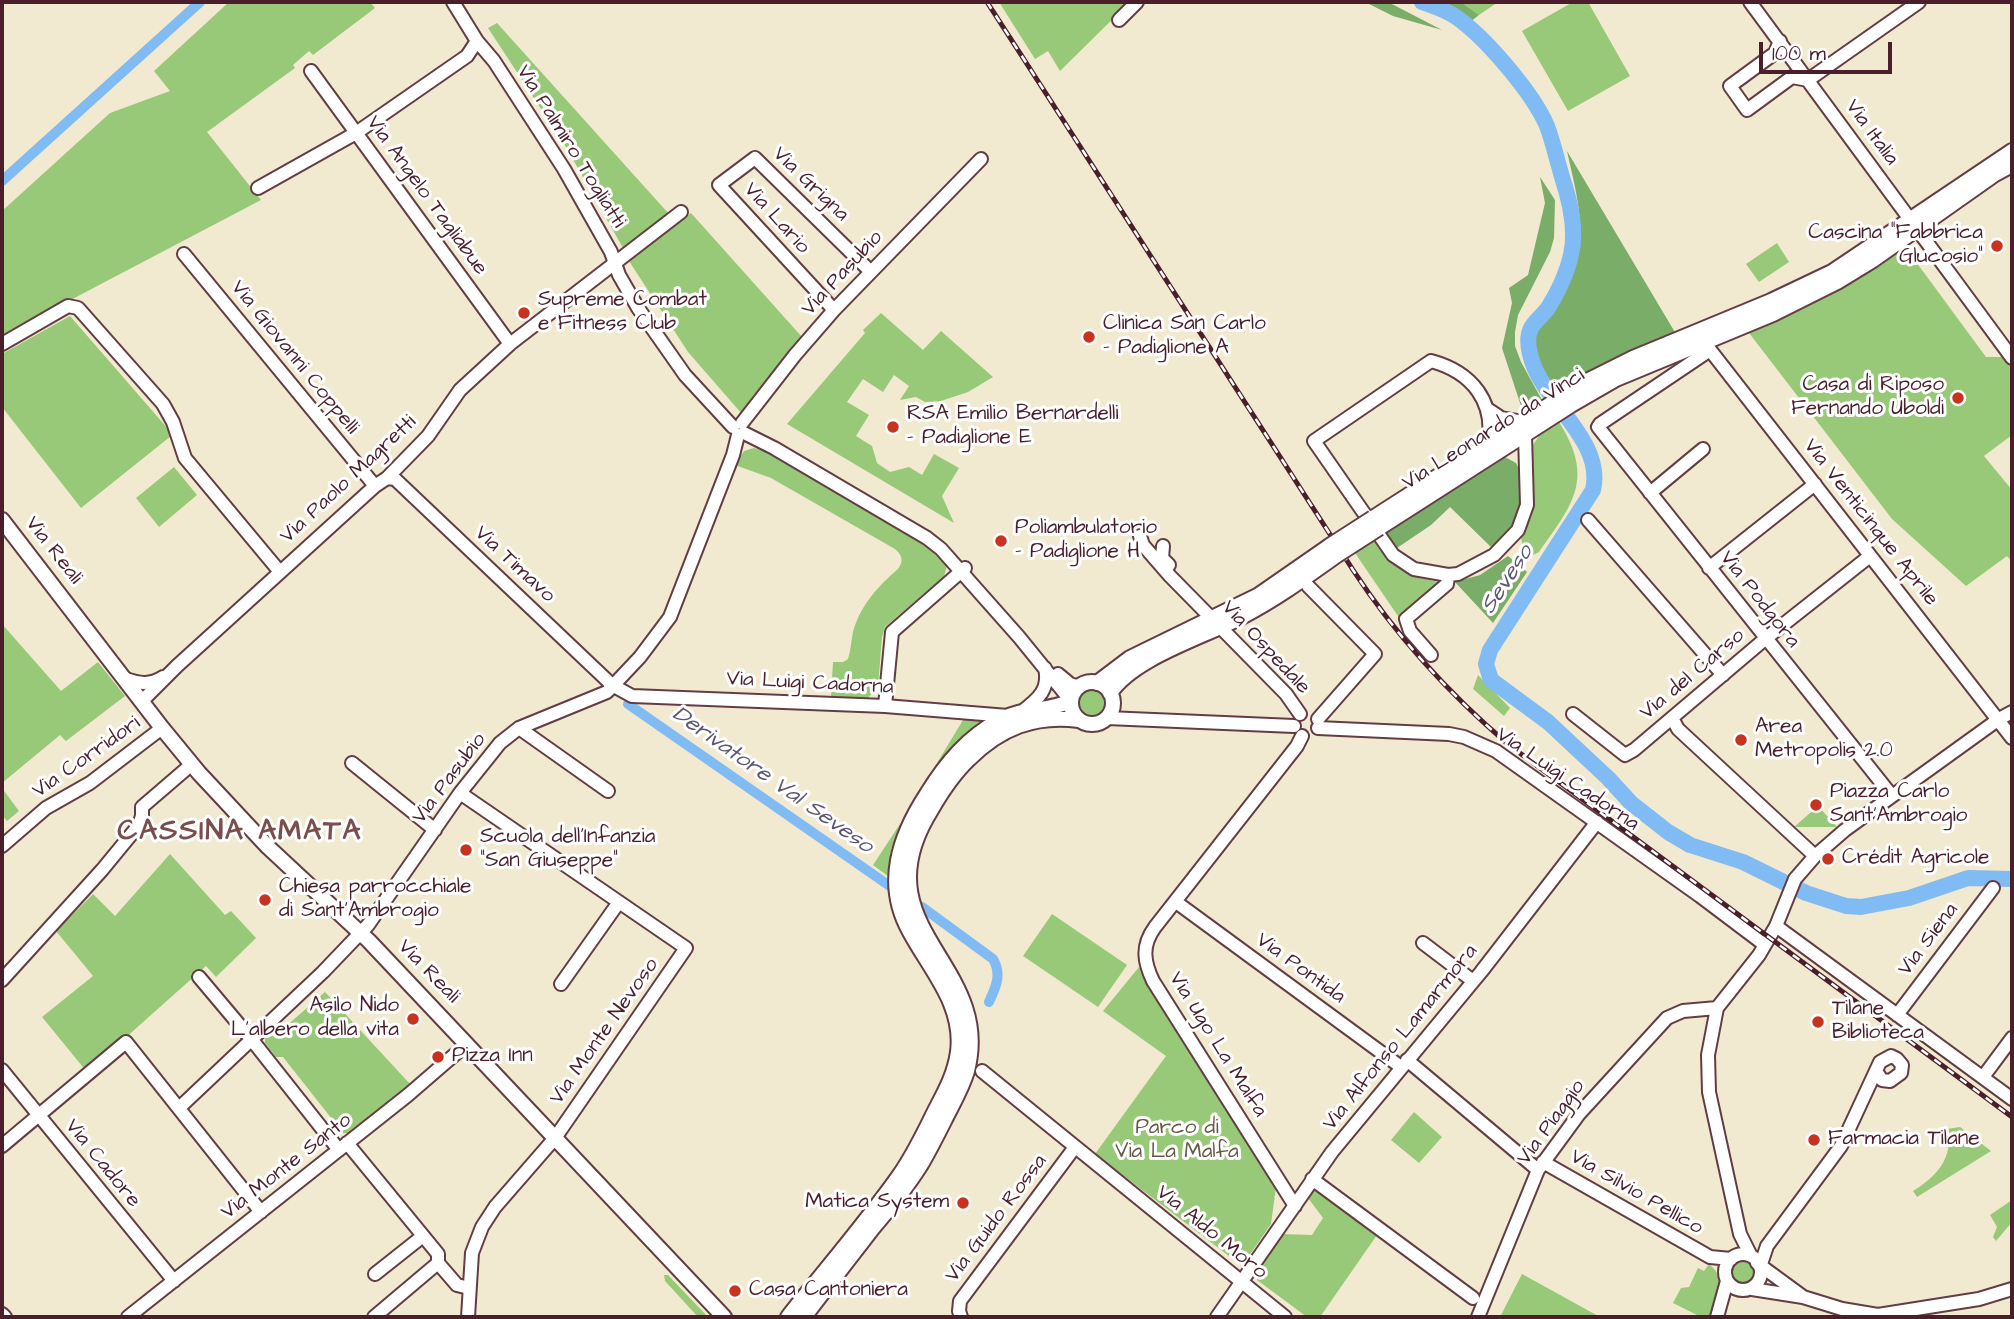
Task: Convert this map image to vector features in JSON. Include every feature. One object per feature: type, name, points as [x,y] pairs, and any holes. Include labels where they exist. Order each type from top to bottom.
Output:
[{"type":"main road","points":[[1914,224],[2012,151]]},
{"type":"main road","points":[[1914,224],[2012,165]]},
{"type":"main road","name":"Via Leonardo da Vinci","points":[[1372,520],[1520,434],[1568,400],[1820,292],[1863,266],[1914,224]]},
{"type":"main road","name":"Via Leonardo da Vinci","points":[[1097,683],[1130,658],[1267,590],[1334,550],[1372,520],[1488,445],[1520,434]]},
{"type":"main road","name":"Via Reali","points":[[2,520],[192,764],[273,853],[360,932],[724,1317]]},
{"type":"main road","name":"Via Leonardo da Vinci","points":[[1110,693],[1127,673],[1212,618]]},
{"type":"main road","points":[[804,1317],[920,1166],[961,1089],[967,1072],[971,1039],[967,1012],[956,985],[916,918],[912,905],[908,876],[917,832],[954,775],[978,750],[1022,723],[1070,718],[1091,724],[1100,723],[1107,718],[1113,704],[1105,687],[1089,682],[1079,687],[1071,701],[1072,709],[1079,720]]},
{"type":"main road","points":[[788,1317],[899,1176],[920,1142],[949,1084],[958,1055],[959,1030],[956,1016],[946,991],[905,923],[897,892],[897,859],[906,828],[945,767],[971,740],[1008,716],[1024,710],[1051,708],[1071,701]]},
{"type":"street","name":"Via Palmiro Togliatti","points":[[447,2],[477,41]]},
{"type":"street","name":"Via Palmiro Togliatti","points":[[453,2],[549,153],[607,255],[624,273],[657,328],[689,372],[742,430],[927,538],[963,569]]},
{"type":"street","points":[[1119,20],[1137,2]]},
{"type":"street","name":"Via Italia","points":[[1750,2],[2012,358]]},
{"type":"street","points":[[1780,41],[1775,53],[1730,86],[1747,110],[1793,77],[1808,80],[1905,6],[1919,2]]},
{"type":"street","points":[[258,188],[356,133],[467,56],[477,41]]},
{"type":"street","points":[[467,56],[486,54]]},
{"type":"street","name":"Via Angelo Tagliabue","points":[[311,71],[510,344]]},
{"type":"street","name":"Via Grigna","points":[[719,185],[755,158],[870,271]]},
{"type":"street","name":"Via Pasubio","points":[[179,1108],[252,1040],[360,932],[491,751],[519,728],[601,695],[640,657],[670,617],[742,430],[834,310],[981,159]]},
{"type":"street","name":"Via Lario","points":[[719,185],[834,310]]},
{"type":"street","name":"Via Paolo Magretti","points":[[142,701],[280,572],[387,478],[428,436],[460,390],[510,344],[681,212]]},
{"type":"street","name":"Via Giovanni Coppelli","points":[[184,254],[375,486]]},
{"type":"street","points":[[2,344],[68,306],[78,308],[163,404],[173,422],[186,458],[280,572]]},
{"type":"street","name":"Via Leonardo da Vinci","points":[[1598,426],[1705,341]]},
{"type":"street","name":"Via Venticinque Aprile","points":[[1705,341],[2012,738]]},
{"type":"street","name":"Via Leonardo da Vinci","points":[[1372,520],[1314,441],[1431,361],[1470,380],[1489,410],[1520,434]]},
{"type":"street","name":"Via Leonardo da Vinci","points":[[1488,445],[1491,432],[1489,410]]},
{"type":"street","name":"Via Podgora","points":[[1598,426],[1892,796]]},
{"type":"street","points":[[1372,520],[1387,550],[1399,561],[1424,572],[1458,574],[1494,555],[1518,530],[1527,505],[1520,434]]},
{"type":"street","points":[[1650,493],[1703,450]]},
{"type":"street","name":"Via Timavo","points":[[387,478],[394,479],[612,685]]},
{"type":"street","points":[[1709,568],[1815,484]]},
{"type":"street","points":[[1588,520],[1723,675]]},
{"type":"street","name":"Via Ospedale","points":[[1140,536],[1143,545],[1286,694],[1299,725]]},
{"type":"street","name":"Via Ospedale","points":[[1163,546],[1162,558],[1201,599],[1212,618]]},
{"type":"street","name":"Via del Carso","points":[[1573,713],[1625,755],[1647,740],[1765,639],[1870,556]]},
{"type":"street","points":[[963,569],[1071,701]]},
{"type":"street","points":[[963,569],[1054,671],[1070,684],[1079,687]]},
{"type":"street","points":[[885,706],[892,632],[963,569]]},
{"type":"street","points":[[1431,655],[1410,631],[1406,619],[1447,584],[1448,575]]},
{"type":"street","points":[[1107,718],[1299,725],[1311,736],[1375,654],[1308,586]]},
{"type":"street","points":[[1024,710],[1042,693],[1046,679],[1044,668]]},
{"type":"street","name":"Via Paolo Magretti","points":[[126,679],[152,683],[172,671]]},
{"type":"street","name":"Via Luigi Cadorna","points":[[612,685],[632,695],[885,706],[1008,716]]},
{"type":"street","points":[[1718,1315],[1759,1279],[1708,1085],[1708,1055],[1717,1007],[1765,945],[1796,879],[1815,856],[1845,830],[2012,712]]},
{"type":"street","name":"Via Luigi Cadorna","points":[[1299,725],[1311,713],[1318,724],[1449,734],[1479,743],[1511,761],[1765,945]]},
{"type":"street","points":[[1672,719],[1678,729],[1815,856]]},
{"type":"street","name":"Via Ugo La Malfa","points":[[1295,1206],[1147,968],[1145,951],[1149,935],[1289,757],[1299,725]]},
{"type":"street","name":"Via Corridori","points":[[2,846],[47,808],[90,783],[162,728]]},
{"type":"street","points":[[519,728],[608,791]]},
{"type":"street","points":[[352,763],[435,830]]},
{"type":"street","points":[[2,980],[139,825],[142,807],[192,764]]},
{"type":"street","points":[[460,793],[619,902],[561,984]]},
{"type":"street","name":"Via Alfonso Lamarmora","points":[[1216,1317],[1312,1180],[1597,822]]},
{"type":"street","name":"Via Siena","points":[[1897,1015],[1993,888]]},
{"type":"street","name":"Via Monte Nevoso","points":[[468,1317],[472,1253],[482,1227],[495,1207],[555,1138],[686,948],[619,902]]},
{"type":"street","name":"Via Pontida","points":[[1176,902],[1404,1064],[1540,1166]]},
{"type":"street","points":[[1776,926],[2012,1099]]},
{"type":"street","points":[[1423,943],[1473,981]]},
{"type":"street","points":[[199,977],[343,1147],[423,1236],[438,1254],[438,1263],[457,1285],[469,1288]]},
{"type":"street","name":"Via Piaggio","points":[[1478,1317],[1540,1166],[1586,1105],[1664,1021],[1683,1010],[1717,1007]]},
{"type":"street","points":[[1983,1077],[2012,1038]]},
{"type":"street","points":[[2,1146],[125,1042],[261,1212]]},
{"type":"street","name":"Via Monte Santo","points":[[128,1317],[408,1095],[467,1044]]},
{"type":"street","name":"Via Cadore","points":[[2,1070],[174,1281]]},
{"type":"street","name":"Via Aldo Moro","points":[[982,1071],[1285,1317]]},
{"type":"street","points":[[1718,1315],[1727,1280],[1726,1267],[1751,1255],[1841,1146],[1868,1091],[1880,1076]]},
{"type":"street","name":"Via Guido Rossa","points":[[961,1317],[960,1301],[1075,1147]]},
{"type":"street","name":"Via Silvio Pellico","points":[[1540,1166],[1710,1257],[1727,1280]]},
{"type":"street","points":[[1312,1180],[1473,1298]]},
{"type":"street","points":[[375,1274],[423,1236]]},
{"type":"street","points":[[1751,1255],[1803,1297]]},
{"type":"street","name":"Via Silvio Pellico","points":[[1710,1257],[1751,1255]]},
{"type":"street","points":[[374,1317],[438,1263]]},
{"type":"street","points":[[1727,1280],[1733,1287],[1803,1297],[1842,1309],[1878,1315],[1926,1309],[2009,1291]]},
{"type":"green space","points":[[229,2],[370,2],[375,8],[313,55],[309,51],[293,65],[295,68],[207,132],[261,200],[2,336],[2,211],[110,113],[170,91],[154,71]]},
{"type":"green space","points":[[999,2],[1130,2],[1060,71],[1048,51],[1035,59]]},
{"type":"green space","points":[[1365,2],[1388,2],[1442,30],[1393,16]]},
{"type":"green space","points":[[1436,2],[1461,2],[1479,15],[1470,22]]},
{"type":"green space","points":[[1461,2],[1498,2],[1479,15]]},
{"type":"green space","points":[[1573,2],[1588,2],[1630,76],[1568,111],[1522,31]]},
{"type":"green space","points":[[497,23],[669,214],[623,248],[566,147],[488,28]]},
{"type":"green space","points":[[1567,151],[1676,334],[1627,353],[1556,391],[1538,361],[1533,344],[1537,327],[1564,293],[1578,250],[1579,208]]},
{"type":"green space","points":[[1540,177],[1555,200],[1554,238],[1550,252],[1518,315],[1515,346],[1542,400],[1523,412],[1502,348],[1512,303],[1509,288],[1528,275],[1545,203]]},
{"type":"green space","points":[[691,213],[802,337],[742,414],[688,352],[629,261]]},
{"type":"green space","points":[[1777,243],[1789,262],[1759,282],[1746,264]]},
{"type":"green space","points":[[1900,250],[1908,251],[1986,357],[2003,357],[2012,370],[2012,435],[1984,456],[2012,490],[2012,562],[2007,556],[1966,586],[1892,519],[1746,329],[1844,285]]},
{"type":"green space","points":[[881,313],[923,350],[941,331],[993,377],[968,392],[941,401],[925,402],[916,397],[900,400],[909,386],[894,375],[883,392],[863,379],[847,402],[869,415],[856,436],[872,446],[877,463],[890,472],[909,467],[922,475],[934,454],[959,468],[942,496],[954,523],[787,424],[865,333],[863,330]]},
{"type":"green space","points":[[70,316],[169,430],[171,436],[81,508],[2,407],[2,354]]},
{"type":"green space","points":[[1559,422],[1576,460],[1575,490],[1562,519],[1539,552],[1531,556],[1523,550],[1521,537],[1532,515],[1533,445],[1540,434]]},
{"type":"green space","points":[[754,448],[764,451],[910,536],[947,566],[944,576],[885,627],[878,687],[867,699],[831,697],[833,662],[848,659],[853,632],[860,614],[877,590],[898,569],[901,556],[895,549],[771,478],[735,465],[744,451]]},
{"type":"green space","points":[[1505,457],[1518,467],[1521,502],[1508,531],[1491,547],[1450,507],[1431,525],[1394,550],[1383,535]]},
{"type":"green space","points":[[174,467],[197,495],[159,527],[136,498]]},
{"type":"green space","points":[[1374,541],[1401,569],[1438,582],[1438,587],[1400,619],[1355,553]]},
{"type":"green space","points":[[1508,556],[1527,572],[1493,623],[1455,582],[1480,575]]},
{"type":"green space","points":[[2,624],[61,691],[98,662],[125,696],[66,741],[60,735],[2,783]]},
{"type":"green space","points":[[1478,675],[1510,708],[1504,716],[1473,689]]},
{"type":"green space","points":[[1091,686],[1101,691],[1106,701],[1101,711],[1091,716],[1081,711],[1076,701],[1081,691]]},
{"type":"green space","points":[[966,715],[991,720],[950,751],[931,773]]},
{"type":"green space","points":[[2,788],[19,811],[7,821],[2,815]]},
{"type":"green space","points":[[1818,806],[1837,827],[1794,827]]},
{"type":"green space","points":[[900,824],[891,850],[889,877],[873,865]]},
{"type":"green space","points":[[170,854],[225,915],[231,911],[256,938],[216,977],[206,966],[87,1072],[42,1017],[93,976],[56,931],[93,894],[115,916]]},
{"type":"green space","points":[[1052,914],[1127,965],[1098,1007],[1023,956]]},
{"type":"green space","name":"Parco di Via La Malfa","points":[[1139,967],[1276,1187],[1271,1224],[1242,1266],[1095,1154],[1166,1056],[1103,1011]]},
{"type":"green space","points":[[325,992],[410,1084],[348,1133],[343,1133],[283,1057],[276,1057],[265,1043],[265,1038],[269,1035],[275,1036]]},
{"type":"green space","points":[[1414,1112],[1442,1137],[1419,1163],[1391,1140]]},
{"type":"green space","points":[[1960,1127],[1991,1151],[1917,1197],[1913,1191],[1936,1173],[1946,1157],[1949,1139],[1947,1129]]},
{"type":"green space","points":[[1316,1187],[1377,1235],[1320,1317],[1307,1317],[1257,1280],[1256,1273],[1282,1234],[1312,1235],[1323,1218],[1308,1198]]},
{"type":"green space","points":[[2012,1200],[2012,1222],[1996,1241],[1993,1237],[1997,1227],[1990,1215]]},
{"type":"green space","points":[[1743,1260],[1752,1264],[1756,1273],[1752,1282],[1743,1286],[1734,1282],[1730,1273],[1734,1264]]},
{"type":"green space","points":[[1709,1264],[1719,1277],[1720,1289],[1709,1317],[1701,1317],[1673,1303],[1681,1288],[1689,1287],[1698,1268],[1704,1271]]},
{"type":"green space","points":[[1522,1274],[1600,1317],[1500,1317]]},
{"type":"green space","points":[[664,1275],[668,1275],[708,1317],[698,1317],[665,1281]]},
{"type":"waterway","points":[[2,181],[200,2]]},
{"type":"waterway","name":"Seveso","points":[[1422,2],[1448,12],[1468,26],[1507,67],[1531,98],[1547,126],[1572,215],[1573,245],[1565,275],[1548,308],[1531,328],[1528,344],[1536,371],[1590,454],[1594,471],[1593,490],[1490,650],[1486,664],[1491,680],[1548,722],[1631,803],[1668,832],[1690,845],[1743,862],[1806,893],[1846,906],[1861,907],[1909,898],[1968,878],[2012,879]]},
{"type":"waterway","name":"Derivatore Val Seveso","points":[[628,704],[894,889]]},
{"type":"waterway","name":"Derivatore Val Seveso","points":[[922,907],[993,959],[998,975],[989,1002]]},
{"type":"railway","points":[[987,2],[1353,570],[1387,618],[1425,663],[1465,705],[1509,745],[2012,1117]]},
{"type":"place","name":"Cascina \"Fabbrica Glucosio\"","points":[[1997,246]]},
{"type":"place","name":"Supreme Combat e Fitness Club","points":[[524,313]]},
{"type":"place","name":"Clinica San Carlo - Padiglione A","points":[[1089,337]]},
{"type":"place","name":"Casa di Riposo Fernando Uboldi","points":[[1958,398]]},
{"type":"place","name":"RSA Emilio Bernardelli - Padiglione E","points":[[893,427]]},
{"type":"place","name":"Poliambulatorio - Padiglione H","points":[[1001,541]]},
{"type":"place","name":"Area Metropolis 2.0","points":[[1741,740]]},
{"type":"place","name":"Piazza Carlo Sant'Ambrogio","points":[[1816,805]]},
{"type":"place","name":"Scuola dell'Infanzia \"San Giuseppe\"","points":[[466,850]]},
{"type":"place","name":"Crédit Agricole","points":[[1828,859]]},
{"type":"place","name":"Chiesa parrocchiale di Sant'Ambrogio","points":[[265,900]]},
{"type":"place","name":"Asilo Nido L'albero della vita","points":[[413,1019]]},
{"type":"place","name":"Tilane Biblioteca","points":[[1818,1022]]},
{"type":"place","name":"Pizza Inn","points":[[438,1057]]},
{"type":"place","name":"Farmacia Tilane","points":[[1814,1140]]},
{"type":"place","name":"Matica System","points":[[963,1203]]},
{"type":"place","name":"Casa Cantoniera","points":[[735,1291]]},
{"type":"district","name":"CASSINA AMATA","points":[[240,833]]}]
